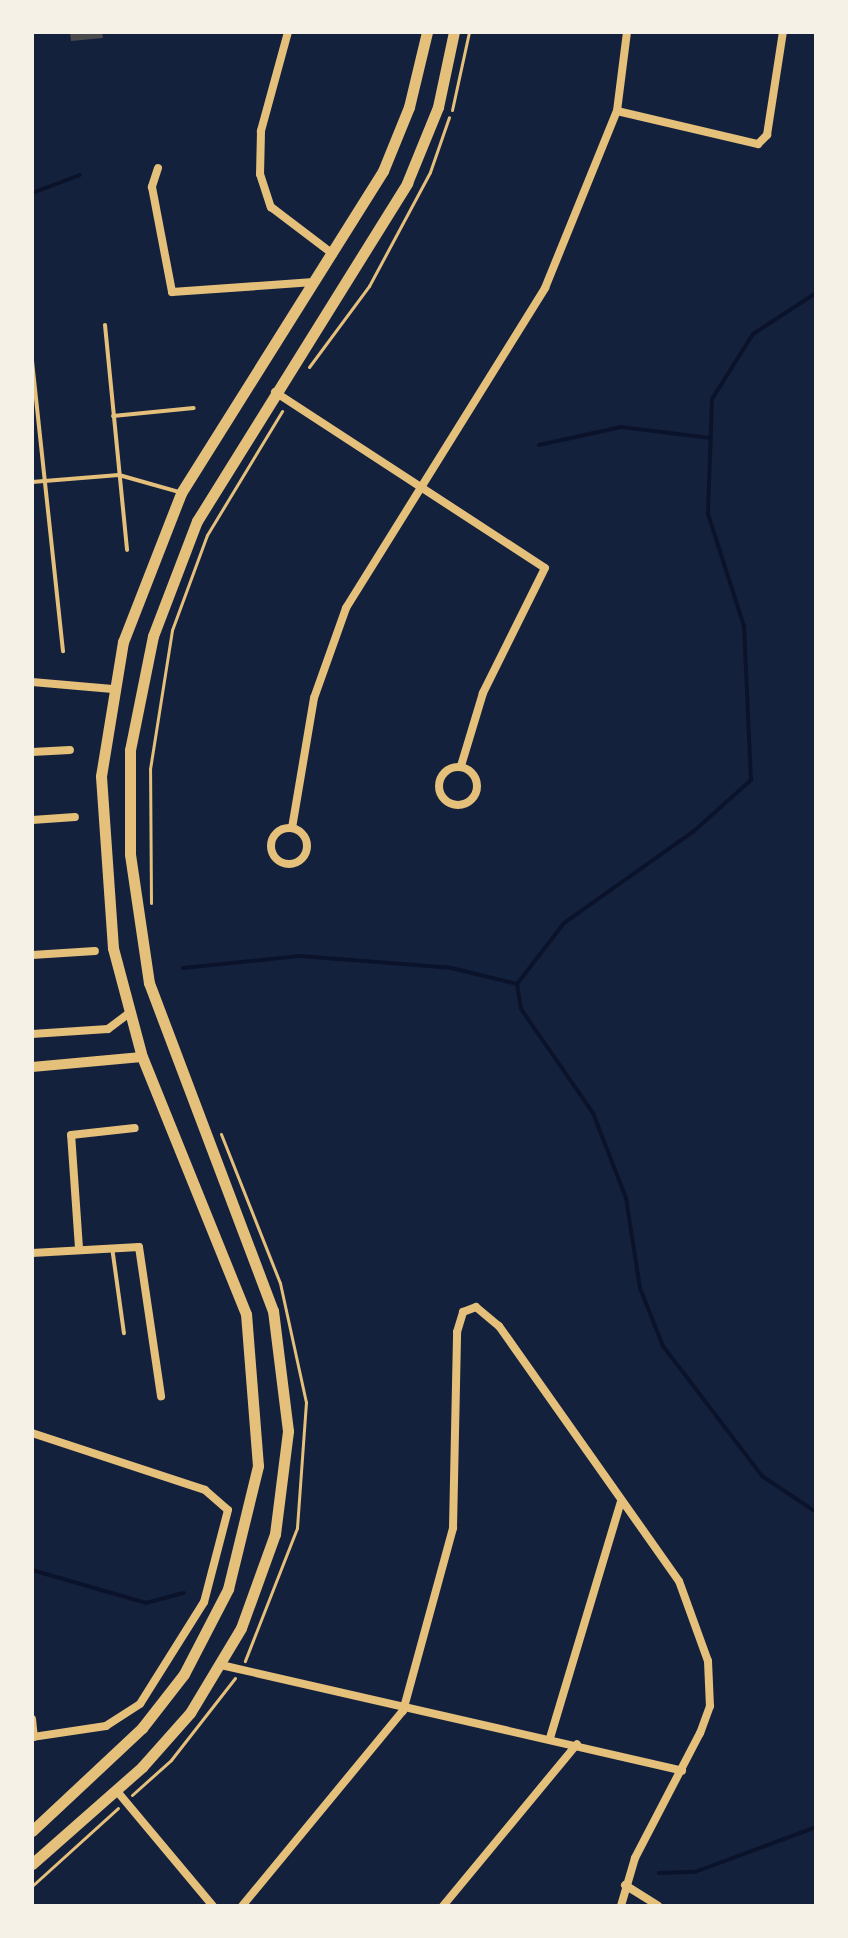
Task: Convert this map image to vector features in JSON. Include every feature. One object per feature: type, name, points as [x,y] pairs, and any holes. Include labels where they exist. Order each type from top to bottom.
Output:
[{"type":"main road","points":[[32,1831],[142,1728],[184,1674],[228,1589],[257,1479],[246,1314],[142,1057],[128,1014],[101,832],[113,689],[142,579],[181,493],[333,254],[405,121],[427,32]]},
{"type":"main road","points":[[32,1864],[116,1790],[176,1730],[221,1665],[255,1597],[275,1534],[288,1448],[285,1393],[266,1283],[149,983],[132,877],[128,780],[144,674],[175,570],[212,491],[407,183],[438,107],[454,32]]},
{"type":"street","points":[[288,32],[261,131],[260,174],[271,207],[333,254]]},
{"type":"street","points":[[292,828],[329,651],[370,560],[545,288],[617,111],[627,32]]},
{"type":"street","points":[[617,111],[758,144],[767,135],[783,32]]},
{"type":"street","points":[[158,168],[152,187],[172,292],[315,282]]},
{"type":"street","points":[[275,392],[418,483],[546,572],[483,693],[461,766],[441,777],[440,793],[451,804],[467,803],[477,790],[474,775],[461,766]]},
{"type":"street","points":[[32,682],[113,689]]},
{"type":"street","points":[[32,752],[70,750]]},
{"type":"street","points":[[32,820],[75,817]]},
{"type":"street","points":[[292,828],[305,836],[307,851],[298,862],[283,863],[272,852],[273,837],[292,828]]},
{"type":"street","points":[[32,955],[95,951]]},
{"type":"street","points":[[32,1034],[108,1029],[128,1014]]},
{"type":"street","points":[[32,1067],[142,1057]]},
{"type":"street","points":[[79,1248],[71,1135],[135,1128]]},
{"type":"street","points":[[32,1253],[135,1245],[141,1253],[161,1396]]},
{"type":"street","points":[[242,1906],[403,1711],[457,1503],[463,1312],[484,1310],[499,1326],[679,1581],[708,1661],[710,1706],[682,1771],[625,1885],[621,1906]]},
{"type":"street","points":[[32,1433],[205,1490],[228,1510],[204,1602],[140,1704],[106,1726],[33,1737],[32,1719]]},
{"type":"street","points":[[550,1738],[621,1502]]},
{"type":"street","points":[[221,1665],[403,1711],[550,1738],[682,1771]]},
{"type":"street","points":[[443,1906],[577,1744]]},
{"type":"street","points":[[116,1790],[213,1906]]},
{"type":"street","points":[[625,1885],[658,1906]]},
{"type":"lane","points":[[105,325],[127,550]]},
{"type":"lane","points":[[32,361],[42,481],[63,651]]},
{"type":"lane","points":[[113,416],[194,408]]},
{"type":"lane","points":[[32,482],[119,475],[181,493]]},
{"type":"lane","points":[[112,1245],[124,1333]]},
{"type":"path","points":[[302,376],[369,286],[430,172],[461,84],[469,32]]},
{"type":"path","points":[[152,920],[150,769],[172,630],[207,535],[288,401]]},
{"type":"path","points":[[217,1124],[262,1227]]},
{"type":"building","points":[[70,32],[102,32],[103,38],[71,41]]},
{"type":"waterway","points":[[32,193],[80,175]]},
{"type":"waterway","points":[[816,293],[753,334],[712,399],[708,514],[744,626],[751,780],[694,831],[564,923],[517,984],[521,1009],[593,1113],[626,1198],[640,1288],[663,1346],[762,1476],[816,1512]]},
{"type":"waterway","points":[[539,445],[621,427],[710,438]]},
{"type":"waterway","points":[[183,968],[300,956],[451,968],[517,984]]},
{"type":"waterway","points":[[32,1570],[146,1603],[184,1593]]},
{"type":"waterway","points":[[659,1873],[695,1872],[816,1827]]}]
